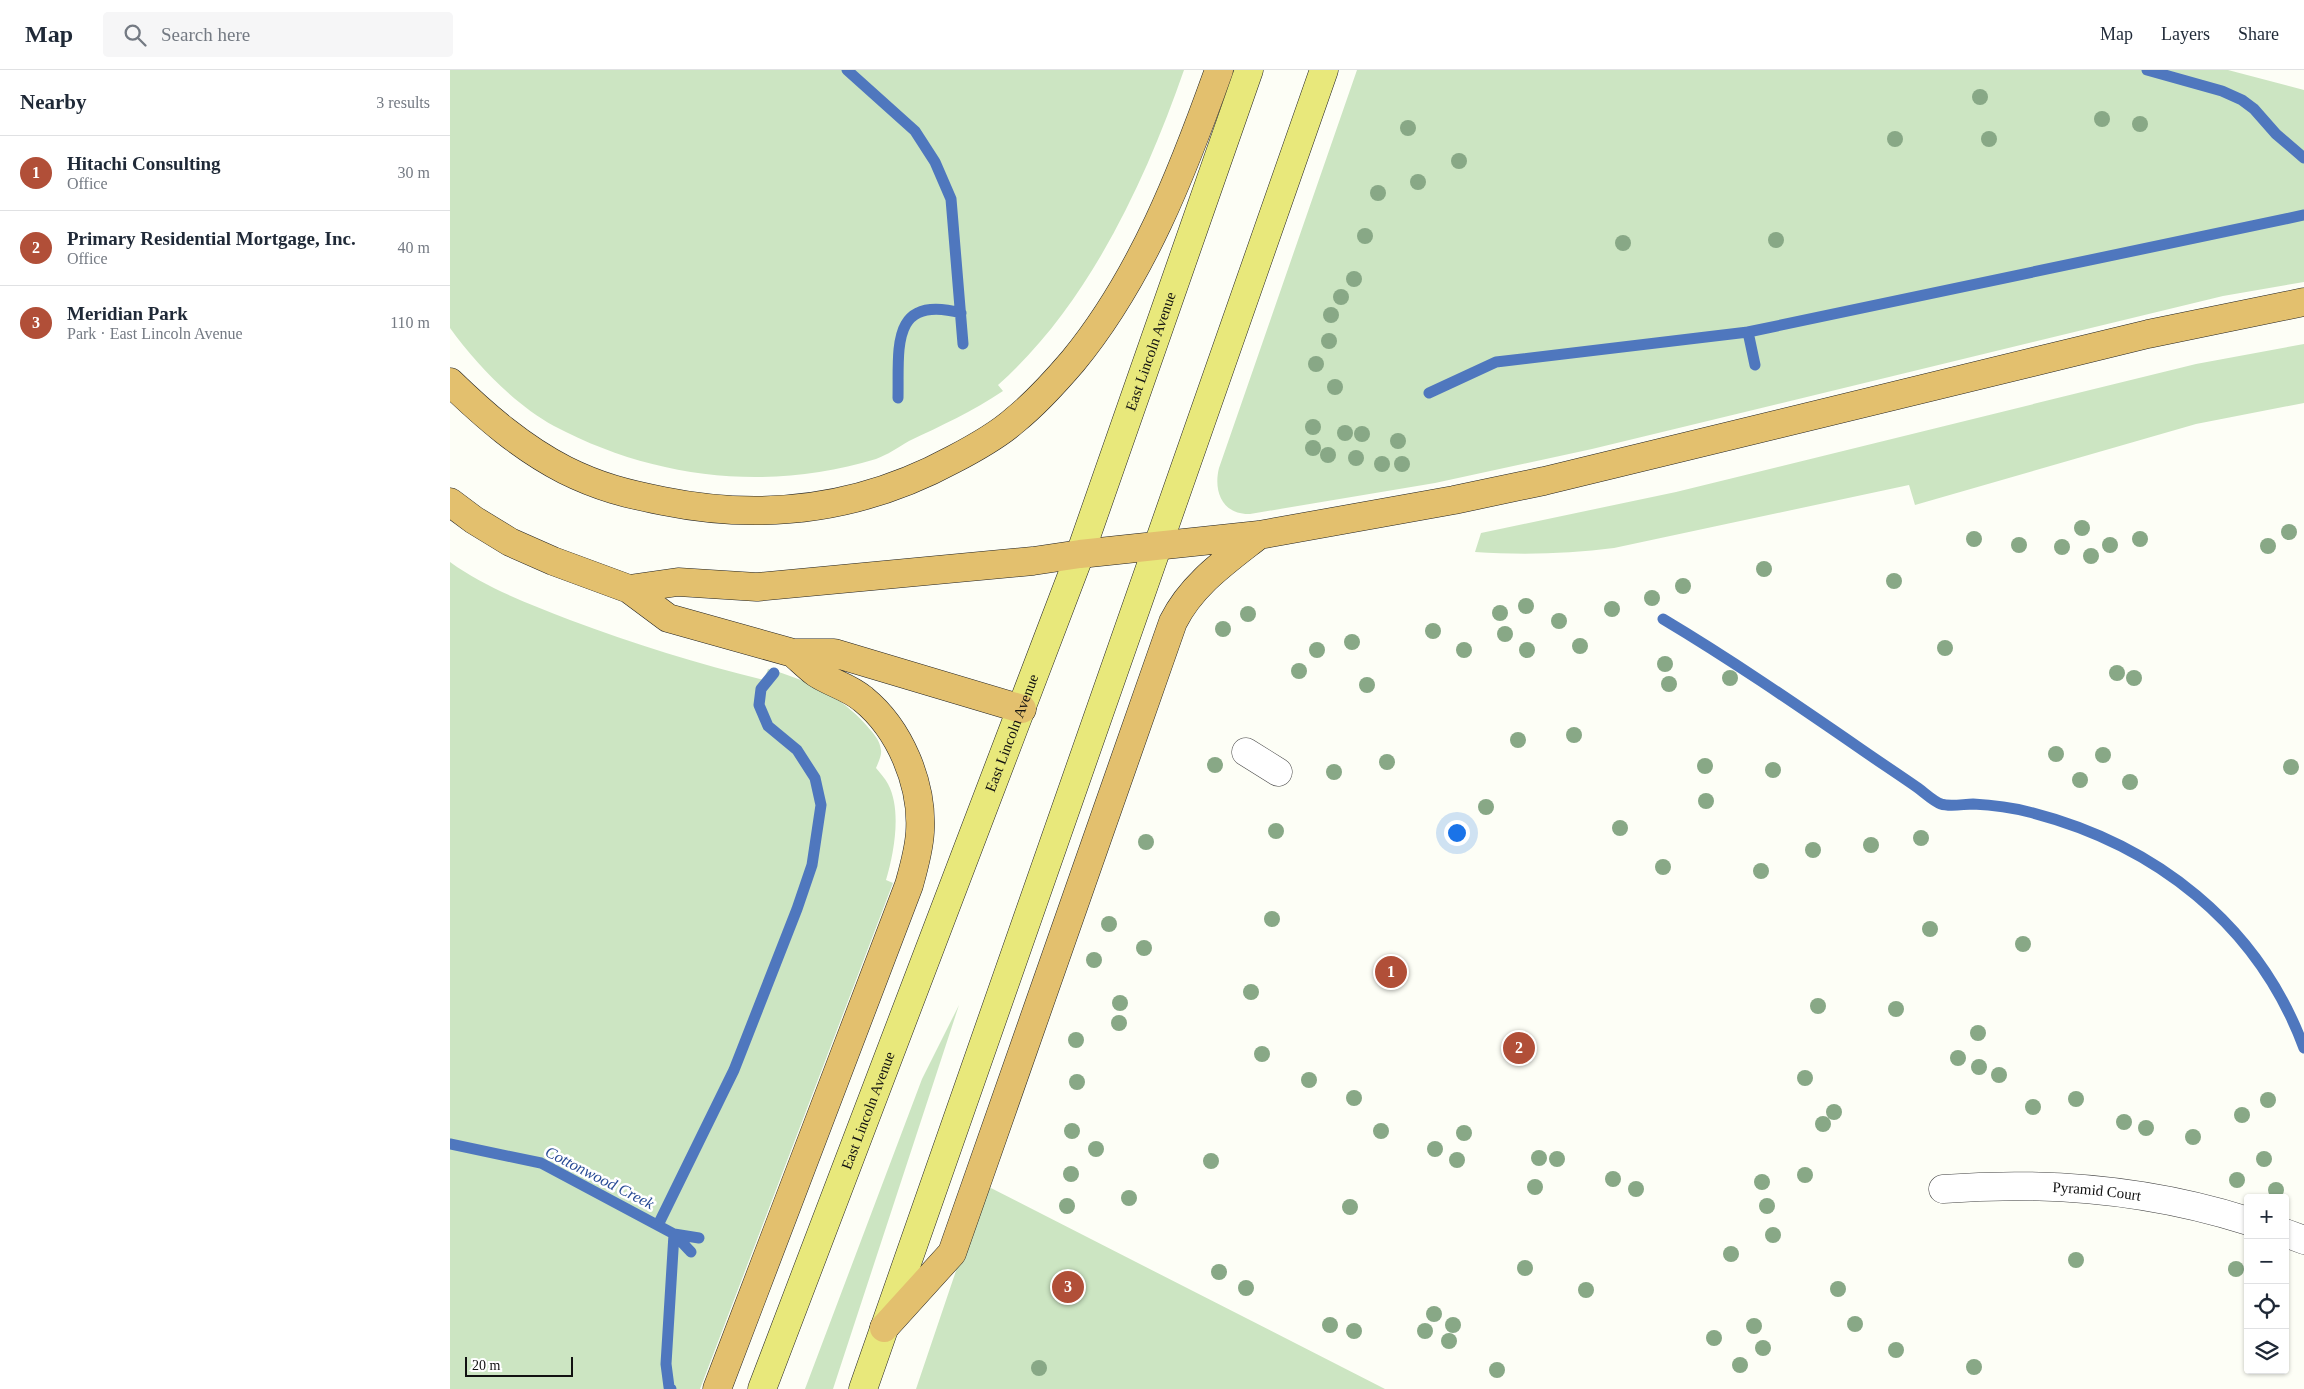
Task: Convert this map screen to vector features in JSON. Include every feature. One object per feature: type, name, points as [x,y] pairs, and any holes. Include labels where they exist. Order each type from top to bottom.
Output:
[{"type":"highway","points":[[450,382],[479,410],[516,440],[564,470],[615,492],[690,507],[749,512],[823,506],[865,497],[901,485],[973,449],[1015,421],[1057,378],[1087,343],[1131,274],[1163,210],[1196,134],[1219,70]]},
{"type":"highway","points":[[629,589],[678,582],[757,588],[1033,561],[1080,554],[1259,536],[1454,500],[1544,480],[2148,334],[2304,302]]},
{"type":"highway","points":[[450,502],[474,520],[510,542],[553,562],[629,589],[668,618],[793,653],[834,653],[1022,709]]},
{"type":"highway","points":[[884,1328],[952,1253],[1173,622],[1184,602],[1198,586],[1259,536]]},
{"type":"highway","points":[[717,1389],[909,885],[917,857],[920,831],[919,805],[914,779],[905,758],[882,718],[863,699],[841,684],[816,673],[793,653]]},
{"type":"main road","name":"East Lincoln Avenue","points":[[762,1389],[1080,554],[1248,70]]},
{"type":"main road","points":[[863,1389],[1324,70]]},
{"type":"street","points":[[1246,752],[1278,772]]},
{"type":"street","name":"Pyramid Court","points":[[1944,1189],[2002,1185],[2062,1187],[2156,1199],[2244,1220]]},
{"type":"street","points":[[2289,1234],[2304,1240]]},
{"type":"green space","points":[[450,70],[1184,70],[1151,155],[1132,198],[1110,240],[1060,318],[1030,353],[998,385],[1003,391],[969,412],[876,459],[835,469],[794,475],[753,477],[712,475],[671,468],[631,458],[592,444],[554,426],[525,407],[497,383],[450,328]]},
{"type":"green space","points":[[1357,70],[2228,70],[2304,90],[2304,282],[2223,296],[1592,449],[1435,483],[1250,514],[1233,511],[1222,500],[1219,493],[1219,468]]},
{"type":"green space","points":[[2304,344],[2304,403],[2196,424],[1915,505],[1909,485],[1614,548],[1579,552],[1475,552],[1481,533],[1676,492],[2196,364]]},
{"type":"green space","points":[[450,562],[478,580],[508,595],[618,637],[666,653],[764,680],[768,669],[796,678],[822,690],[846,706],[874,734],[880,746],[881,754],[876,768],[888,784],[895,806],[894,845],[886,880],[893,883],[700,1389],[450,1389]]},
{"type":"green space","points":[[959,1005],[833,1389],[805,1389],[922,1079]]},
{"type":"green space","points":[[985,1185],[1385,1389],[916,1389]]},
{"type":"waterway","points":[[847,70],[915,131],[935,162],[951,199],[963,344]]},
{"type":"waterway","points":[[2147,70],[2222,91],[2242,100],[2254,109],[2276,134],[2304,158]]},
{"type":"waterway","points":[[1429,393],[1496,362],[1748,332],[2304,215]]},
{"type":"waterway","points":[[898,398],[900,344],[903,330],[910,318],[921,311],[938,309],[961,313]]},
{"type":"waterway","points":[[1748,332],[1755,365]]},
{"type":"waterway","points":[[1663,619],[1762,682],[1938,803],[1994,806],[2029,812],[2075,826],[2119,845],[2159,868],[2197,896],[2230,927],[2259,963],[2284,1004],[2304,1048]]},
{"type":"waterway","points":[[658,1225],[734,1070],[797,909],[812,865],[821,805],[815,778],[797,750],[768,726],[759,705],[761,689],[774,673]]},
{"type":"waterway","name":"Cottonwood Creek","points":[[450,1144],[541,1163],[674,1234],[699,1238]]},
{"type":"waterway","name":"Cottonwood Creek","points":[[674,1234],[691,1252]]},
{"type":"waterway","points":[[671,1389],[669,1387],[666,1364],[674,1234]]},
{"type":"place","name":"Hitachi Consulting","points":[[1391,972]]},
{"type":"place","name":"Primary Residential Mortgage, Inc.","points":[[1519,1048]]},
{"type":"place","name":"Meridian Park","points":[[1068,1287]]}]
